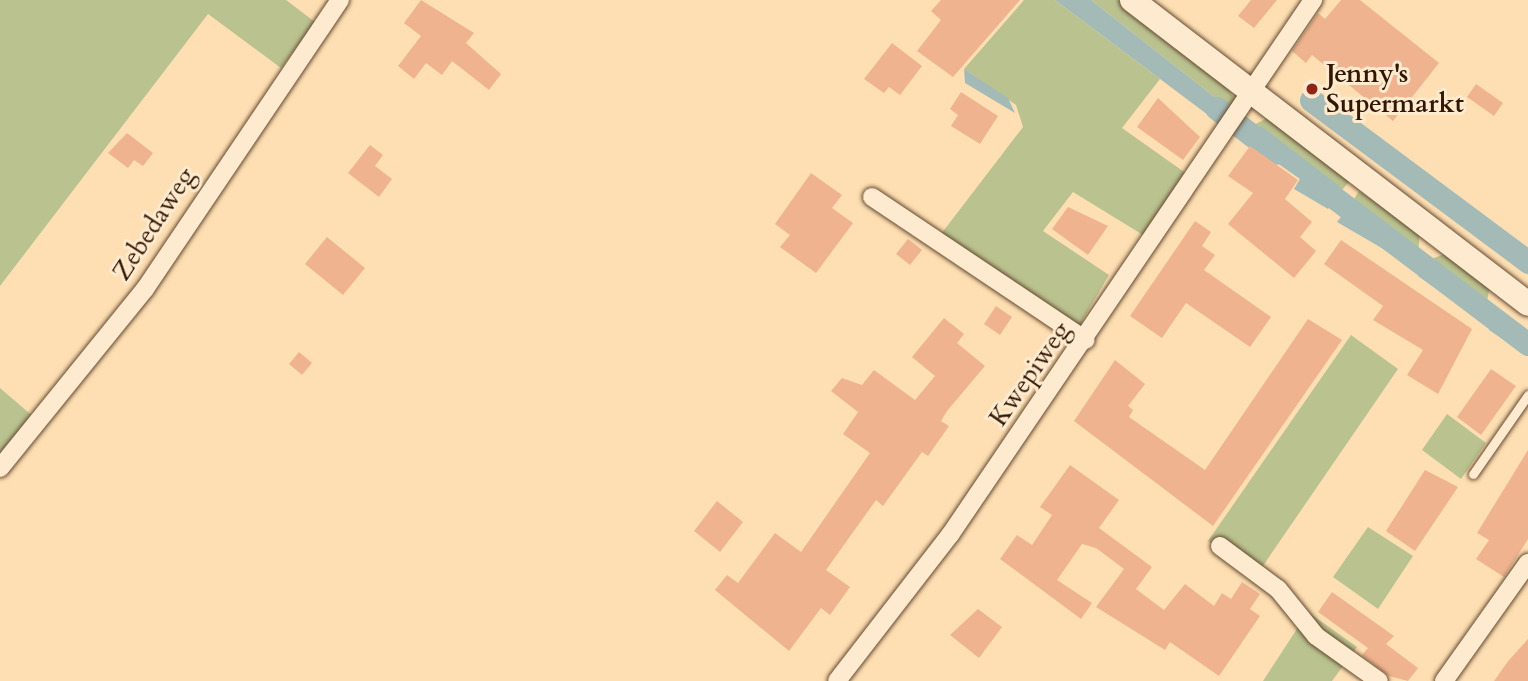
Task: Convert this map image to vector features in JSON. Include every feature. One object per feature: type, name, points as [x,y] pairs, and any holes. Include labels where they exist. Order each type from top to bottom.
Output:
[{"type":"street","name":"Zebedaweg","points":[[0,468],[145,289],[242,136],[340,0]]},
{"type":"street","points":[[1132,0],[1248,100],[1528,304]]},
{"type":"street","name":"Kwepiweg","points":[[837,681],[950,536],[1222,143],[1313,0]]},
{"type":"street","points":[[872,197],[1086,340]]},
{"type":"street","points":[[1220,546],[1278,589],[1315,636],[1379,681]]},
{"type":"street","points":[[1444,681],[1528,563]]},
{"type":"lane","points":[[1473,474],[1528,395]]},
{"type":"green space","points":[[0,0],[286,0],[315,22],[281,68],[208,14],[0,286]]},
{"type":"green space","points":[[1024,0],[1055,0],[1160,79],[1122,128],[1187,174],[1143,235],[1073,192],[1043,231],[1109,275],[1079,326],[938,238],[1023,127],[1016,105],[964,69]]},
{"type":"green space","points":[[1091,0],[1118,0],[1228,88],[1237,104],[1231,110]]},
{"type":"green space","points":[[1267,118],[1344,175],[1349,182],[1342,190],[1261,127],[1252,126]]},
{"type":"green space","points":[[1359,191],[1420,233],[1418,252],[1352,202]]},
{"type":"green space","points":[[1448,253],[1490,287],[1487,301],[1431,259]]},
{"type":"green space","points":[[1351,335],[1398,369],[1256,576],[1208,541]]},
{"type":"green space","points":[[0,388],[36,419],[0,462]]},
{"type":"green space","points":[[1447,414],[1486,443],[1461,479],[1422,450]]},
{"type":"green space","points":[[1368,527],[1413,556],[1378,609],[1333,577]]},
{"type":"green space","points":[[1308,612],[1357,647],[1332,681],[1263,681]]},
{"type":"water","points":[[1055,0],[1091,0],[1231,110],[1216,121]]},
{"type":"water","points":[[964,69],[1008,98],[1015,113],[965,83]]},
{"type":"water","points":[[1261,126],[1338,185],[1342,190],[1328,209],[1294,189],[1300,179],[1246,141]]},
{"type":"water","points":[[1352,202],[1417,249],[1409,264],[1337,222]]},
{"type":"water","points":[[1431,259],[1487,301],[1479,318],[1418,276]]},
{"type":"water","points":[[1500,313],[1528,335],[1528,356],[1489,330]]},
{"type":"building","points":[[421,0],[474,33],[466,43],[501,74],[489,90],[452,61],[442,75],[426,63],[414,79],[398,66],[421,36],[404,23]]},
{"type":"building","points":[[941,0],[1020,0],[953,77],[917,51],[941,20],[931,11]]},
{"type":"building","points":[[1251,0],[1277,0],[1254,28],[1238,16]]},
{"type":"building","points":[[1341,0],[1360,0],[1439,63],[1393,121],[1312,55],[1306,63],[1292,51],[1318,13],[1325,19]]},
{"type":"building","points":[[892,43],[922,66],[900,95],[889,87],[884,93],[864,79]]},
{"type":"building","points":[[1476,84],[1503,103],[1494,116],[1467,97]]},
{"type":"building","points":[[961,92],[998,116],[980,144],[951,126],[958,115],[950,109]]},
{"type":"building","points":[[1158,98],[1200,137],[1183,160],[1137,127]]},
{"type":"building","points":[[127,133],[153,153],[143,166],[134,160],[128,168],[108,153]]},
{"type":"building","points":[[370,145],[383,155],[375,166],[392,179],[379,197],[348,173]]},
{"type":"building","points":[[1250,146],[1298,180],[1285,199],[1312,222],[1300,237],[1316,251],[1294,278],[1228,224],[1253,193],[1228,176]]},
{"type":"building","points":[[811,173],[842,195],[832,208],[853,223],[816,273],[780,247],[790,235],[775,224]]},
{"type":"building","points":[[1068,207],[1108,226],[1088,255],[1052,229]]},
{"type":"building","points":[[1195,221],[1211,232],[1202,246],[1215,255],[1204,270],[1271,317],[1250,347],[1186,303],[1162,338],[1130,316]]},
{"type":"building","points":[[327,237],[365,268],[343,295],[305,264]]},
{"type":"building","points":[[908,239],[922,250],[910,265],[896,254]]},
{"type":"building","points":[[1341,240],[1472,329],[1438,394],[1407,375],[1423,350],[1373,320],[1383,306],[1324,264]]},
{"type":"building","points":[[996,306],[1012,317],[1000,335],[984,324]]},
{"type":"building","points":[[944,318],[964,334],[957,343],[985,366],[947,411],[941,421],[949,426],[928,456],[922,452],[883,506],[876,500],[826,570],[850,587],[830,615],[821,608],[789,651],[715,590],[727,575],[738,583],[775,533],[801,552],[870,453],[843,434],[858,412],[831,391],[842,378],[862,385],[874,370],[915,400],[935,376],[912,357]]},
{"type":"building","points":[[1308,319],[1342,340],[1213,526],[1074,421],[1115,360],[1145,384],[1128,406],[1133,410],[1129,417],[1205,470]]},
{"type":"building","points":[[299,352],[312,363],[302,375],[289,364]]},
{"type":"building","points":[[1491,369],[1516,386],[1481,435],[1457,417]]},
{"type":"building","points":[[1528,450],[1528,539],[1504,577],[1476,559],[1489,540],[1477,533]]},
{"type":"building","points":[[1070,465],[1119,500],[1099,528],[1152,567],[1136,589],[1164,610],[1185,584],[1214,606],[1222,593],[1231,599],[1242,582],[1260,594],[1250,609],[1260,616],[1219,676],[1170,642],[1165,650],[1096,607],[1124,569],[1096,548],[1082,544],[1057,580],[1092,603],[1081,619],[1000,559],[1017,535],[1032,545],[1052,515],[1040,507]]},
{"type":"building","points":[[1425,470],[1458,487],[1415,551],[1386,531]]},
{"type":"building","points":[[717,501],[743,522],[720,552],[694,531]]},
{"type":"building","points":[[1332,592],[1394,636],[1386,644],[1418,668],[1408,681],[1389,676],[1362,655],[1368,648],[1318,612]]},
{"type":"building","points":[[978,609],[1002,627],[979,658],[950,635]]},
{"type":"building","points":[[1528,639],[1528,681],[1494,681],[1509,660]]},
{"type":"waterway","points":[[1311,100],[1528,262]]},
{"type":"waterway","points":[[1216,108],[1275,153]]},
{"type":"waterway","points":[[1311,180],[1528,344]]},
{"type":"place","name":"Jenny's Supermarkt","points":[[1312,89]]}]
